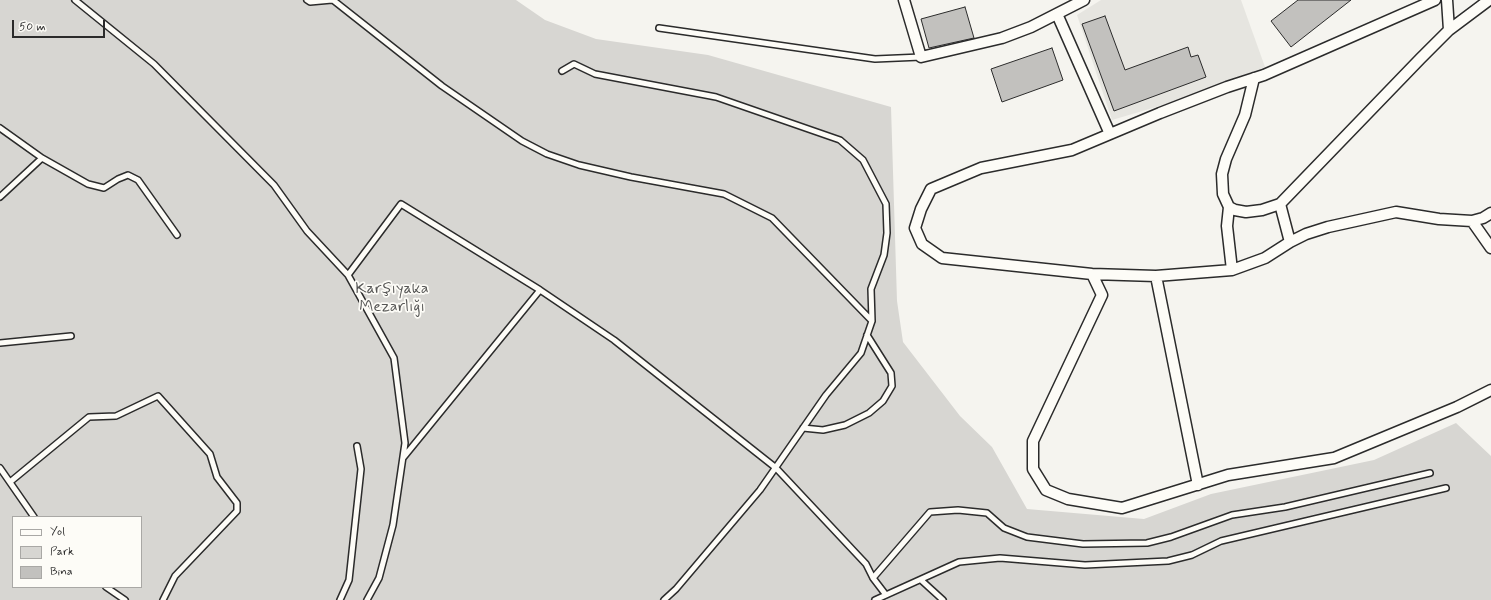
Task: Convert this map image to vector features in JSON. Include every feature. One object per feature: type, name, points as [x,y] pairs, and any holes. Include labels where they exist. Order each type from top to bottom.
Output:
[{"type":"street","points":[[904,0],[921,57],[1002,38],[1031,27],[1084,0]]},
{"type":"street","points":[[1435,0],[1264,75],[1197,98],[1072,150],[981,168],[931,188],[920,209],[915,228],[922,244],[942,258],[1092,274],[1156,276],[1232,270],[1265,258],[1306,234],[1328,227],[1396,212],[1439,220],[1472,221],[1483,218],[1491,213]]},
{"type":"street","points":[[1447,0],[1449,30]]},
{"type":"street","points":[[1229,207],[1246,212],[1262,210],[1280,204],[1449,30],[1489,0]]},
{"type":"street","points":[[1057,14],[1110,134]]},
{"type":"street","points":[[1232,270],[1227,226],[1229,207],[1223,194],[1222,174],[1226,159],[1245,115],[1254,78]]},
{"type":"street","points":[[1280,204],[1290,242]]},
{"type":"street","points":[[1472,221],[1491,248]]},
{"type":"street","points":[[1092,274],[1102,295],[1033,441],[1033,469],[1046,490],[1068,499],[1122,508],[1228,475],[1334,458],[1457,407],[1491,390]]},
{"type":"street","points":[[1156,276],[1198,485]]},
{"type":"lane","points":[[75,0],[154,64],[274,185],[307,231],[348,275],[394,358],[405,443],[393,525],[379,578],[367,600]]},
{"type":"lane","points":[[307,0],[310,2],[332,0],[442,86],[522,141],[547,154],[579,165],[631,177],[724,194],[772,218],[872,321]]},
{"type":"lane","points":[[659,28],[875,59],[921,57]]},
{"type":"lane","points":[[562,71],[574,64],[595,74],[716,97],[840,140],[863,160],[886,204],[887,233],[884,255],[871,289],[872,321],[861,353],[826,396],[760,490],[676,589],[664,600]]},
{"type":"lane","points":[[0,128],[42,158],[88,184],[104,188],[118,179],[128,175],[138,180],[177,235]]},
{"type":"lane","points":[[0,197],[42,158]]},
{"type":"lane","points":[[348,275],[401,204],[540,290],[614,340],[776,468],[866,564],[873,578],[886,595]]},
{"type":"lane","points":[[402,459],[540,290]]},
{"type":"lane","points":[[0,343],[71,336]]},
{"type":"lane","points":[[803,428],[823,430],[845,425],[869,413],[883,401],[892,386],[891,373],[867,336]]},
{"type":"lane","points":[[10,482],[89,417],[116,416],[158,396],[210,454],[217,477],[237,503],[237,511],[175,576],[163,600]]},
{"type":"lane","points":[[340,600],[349,580],[361,469],[357,446]]},
{"type":"lane","points":[[0,468],[33,516]]},
{"type":"lane","points":[[873,578],[930,512],[958,510],[987,513],[1004,528],[1027,537],[1083,544],[1147,543],[1171,537],[1232,515],[1285,508],[1430,473]]},
{"type":"lane","points":[[875,600],[959,562],[1000,558],[1085,565],[1168,561],[1192,555],[1221,541],[1446,488]]},
{"type":"lane","points":[[921,580],[943,600]]},
{"type":"lane","points":[[107,588],[124,600]]},
{"type":"shaded area","points":[[1101,0],[1241,0],[1265,67],[1173,102],[1112,120],[1077,15]]},
{"type":"green space","name":"Karşıyaka Mezarlığı","points":[[0,0],[516,0],[545,20],[596,39],[708,55],[891,107],[897,301],[903,342],[960,416],[992,447],[1027,509],[1144,519],[1211,494],[1374,460],[1456,423],[1491,456],[1491,600],[0,600]]},
{"type":"building","points":[[1298,0],[1351,0],[1291,47],[1271,21]]},
{"type":"building","points":[[965,7],[974,38],[929,48],[921,19]]},
{"type":"building","points":[[1105,16],[1125,70],[1188,47],[1191,57],[1198,55],[1206,77],[1114,111],[1082,24]]},
{"type":"building","points":[[1052,48],[1063,80],[1002,102],[991,69]]}]
